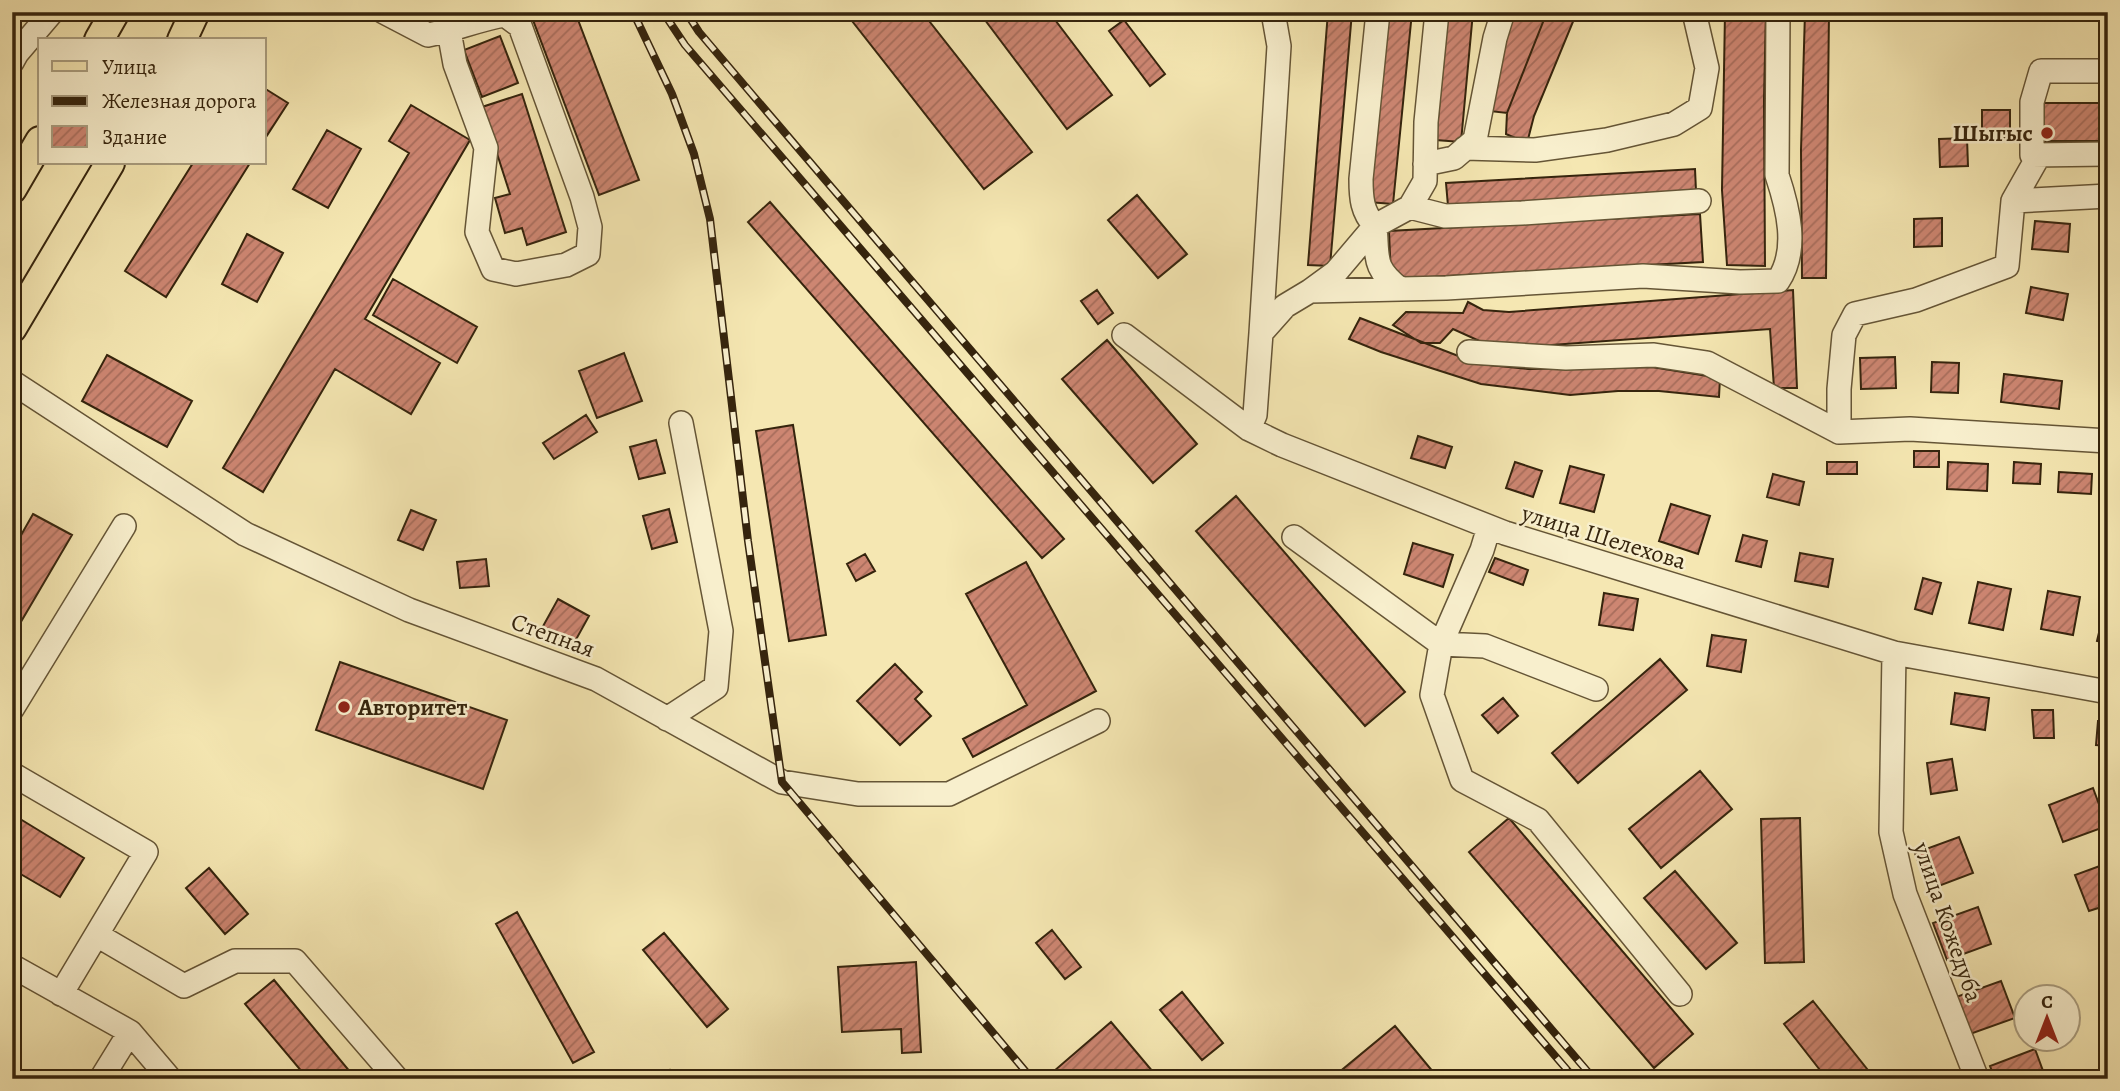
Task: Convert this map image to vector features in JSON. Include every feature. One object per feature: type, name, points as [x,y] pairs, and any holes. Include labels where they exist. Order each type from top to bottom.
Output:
[{"type":"main road","points":[[100,38],[115,12]]},
{"type":"main road","points":[[183,38],[195,12]]},
{"type":"main road","points":[[12,190],[38,144]]},
{"type":"main road","points":[[12,328],[109,164]]},
{"type":"street","points":[[12,62],[52,12]]},
{"type":"street","points":[[384,12],[428,35],[449,31],[480,19],[505,15],[520,26],[582,197],[590,228],[588,254],[566,265],[516,274],[493,269],[477,232],[486,148],[456,64],[449,31]]},
{"type":"street","points":[[1249,429],[1255,415],[1279,47],[1273,12]]},
{"type":"street","points":[[1378,12],[1360,180],[1367,218],[1375,226],[1377,259],[1384,276],[1400,289]]},
{"type":"street","points":[[1261,333],[1285,306],[1336,272],[1375,226],[1410,207],[1424,181],[1426,122],[1437,12]]},
{"type":"street","points":[[1425,164],[1454,158],[1475,140],[1495,38],[1503,12]]},
{"type":"street","points":[[1465,148],[1535,150],[1607,140],[1674,124],[1683,119],[1700,108],[1707,68],[1694,12]]},
{"type":"street","points":[[1310,291],[1643,276],[1740,282],[1777,281],[1790,253],[1788,216],[1777,175],[1778,12]]},
{"type":"street","points":[[2108,71],[2041,71],[2032,102],[2032,155],[2108,154]]},
{"type":"street","points":[[1839,432],[1839,389],[1844,335],[1855,314],[1916,300],[2007,266],[2013,201],[2039,155]]},
{"type":"street","points":[[2013,201],[2108,196]]},
{"type":"street","points":[[1410,207],[1445,216],[1699,201]]},
{"type":"street","name":"улица Шелехова","points":[[1124,335],[1249,429],[1282,445],[1489,527],[1894,653],[2108,692]]},
{"type":"street","points":[[1469,352],[1566,358],[1654,355],[1707,363],[1839,432],[1910,429],[2108,441]]},
{"type":"street","name":"Степная","points":[[12,382],[245,534],[409,610],[596,679],[782,782],[871,794],[949,794],[1098,721]]},
{"type":"street","points":[[667,719],[716,687],[721,631],[681,422]]},
{"type":"street","points":[[12,709],[124,526]]},
{"type":"street","points":[[1489,527],[1482,550],[1441,644],[1432,695],[1462,780],[1538,820],[1680,993]]},
{"type":"street","points":[[1294,537],[1441,644],[1485,646],[1596,689]]},
{"type":"street","name":"улица Кожедуба","points":[[1894,653],[1891,832],[1905,894],[1977,1079]]},
{"type":"street","points":[[12,774],[146,852],[61,993]]},
{"type":"street","points":[[97,935],[184,986],[235,961],[295,961],[397,1079]]},
{"type":"street","points":[[12,966],[130,1032],[170,1079]]},
{"type":"street","points":[[101,1079],[130,1032]]},
{"type":"building","points":[[553,12],[575,12],[639,180],[599,195],[533,20]]},
{"type":"building","points":[[845,12],[922,12],[1032,152],[984,189]]},
{"type":"building","points":[[979,12],[1049,12],[1112,95],[1067,129]]},
{"type":"building","points":[[1328,12],[1352,12],[1330,266],[1308,265]]},
{"type":"building","points":[[1387,12],[1412,12],[1393,204],[1368,202]]},
{"type":"building","points":[[1448,12],[1473,12],[1461,142],[1436,140]]},
{"type":"building","points":[[1516,12],[1547,12],[1507,113],[1489,111],[1504,41]]},
{"type":"building","points":[[1547,12],[1577,12],[1534,116],[1527,143],[1506,134],[1507,113]]},
{"type":"building","points":[[1725,12],[1766,12],[1765,266],[1727,265],[1722,190]]},
{"type":"building","points":[[1805,12],[1829,12],[1826,278],[1802,278],[1801,150]]},
{"type":"building","points":[[1967,12],[1995,12],[1995,17],[1967,18]]},
{"type":"building","points":[[1124,20],[1165,74],[1150,86],[1109,31]]},
{"type":"building","points":[[500,36],[518,83],[482,97],[464,50]]},
{"type":"building","points":[[266,89],[288,103],[266,137]]},
{"type":"building","points":[[522,94],[566,232],[527,245],[522,228],[505,233],[495,198],[510,194],[482,107]]},
{"type":"building","points":[[2042,103],[2108,103],[2108,141],[2042,141]]},
{"type":"building","points":[[411,105],[470,140],[365,319],[440,363],[411,414],[335,369],[263,492],[223,468],[409,153],[389,141]]},
{"type":"building","points":[[1982,110],[2010,110],[2010,138],[1982,138]]},
{"type":"building","points":[[327,130],[361,149],[328,208],[293,189]]},
{"type":"building","points":[[1967,138],[1968,166],[1940,167],[1939,139]]},
{"type":"building","points":[[192,164],[249,164],[166,297],[125,271]]},
{"type":"building","points":[[1695,169],[1696,191],[1448,206],[1446,183]]},
{"type":"building","points":[[1137,195],[1187,254],[1158,278],[1108,220]]},
{"type":"building","points":[[770,202],[1064,539],[1042,558],[748,222]]},
{"type":"building","points":[[1700,214],[1703,262],[1391,279],[1389,231]]},
{"type":"building","points":[[1942,218],[1942,246],[1914,247],[1914,219]]},
{"type":"building","points":[[2035,221],[2070,224],[2068,252],[2032,249]]},
{"type":"building","points":[[247,234],[283,253],[257,302],[222,284]]},
{"type":"building","points":[[393,279],[477,327],[457,363],[373,315]]},
{"type":"building","points":[[2031,287],[2068,294],[2063,320],[2026,313]]},
{"type":"building","points":[[1097,290],[1113,313],[1098,324],[1081,301]]},
{"type":"building","points":[[1793,290],[1797,388],[1774,388],[1770,329],[1497,349],[1453,329],[1440,343],[1421,343],[1393,325],[1406,312],[1463,313],[1468,302],[1483,310],[1509,312]]},
{"type":"building","points":[[1360,318],[1479,364],[1528,369],[1652,367],[1720,378],[1719,397],[1659,391],[1570,395],[1481,384],[1349,339]]},
{"type":"building","points":[[1107,340],[1197,444],[1153,483],[1062,379]]},
{"type":"building","points":[[624,353],[642,401],[597,418],[579,371]]},
{"type":"building","points":[[107,355],[192,401],[167,447],[82,401]]},
{"type":"building","points":[[1895,357],[1896,388],[1861,389],[1860,358]]},
{"type":"building","points":[[1932,362],[1959,363],[1958,393],[1931,392]]},
{"type":"building","points":[[2004,374],[2062,381],[2059,409],[2001,402]]},
{"type":"building","points":[[586,415],[597,432],[554,459],[543,443]]},
{"type":"building","points":[[793,425],[826,635],[789,641],[756,431]]},
{"type":"building","points":[[1418,436],[1452,447],[1445,468],[1411,458]]},
{"type":"building","points":[[656,440],[665,473],[639,479],[630,447]]},
{"type":"building","points":[[1914,451],[1939,451],[1939,467],[1914,467]]},
{"type":"building","points":[[1515,462],[1542,471],[1533,497],[1506,488]]},
{"type":"building","points":[[1827,462],[1857,462],[1857,474],[1827,474]]},
{"type":"building","points":[[1948,462],[1988,464],[1987,491],[1947,489]]},
{"type":"building","points":[[2014,462],[2041,464],[2040,484],[2013,483]]},
{"type":"building","points":[[1570,466],[1604,475],[1594,512],[1560,503]]},
{"type":"building","points":[[2059,472],[2092,474],[2091,494],[2058,492]]},
{"type":"building","points":[[1773,474],[1804,482],[1799,505],[1767,497]]},
{"type":"building","points":[[1236,496],[1405,692],[1365,726],[1196,531]]},
{"type":"building","points":[[1671,504],[1710,516],[1698,554],[1659,541]]},
{"type":"building","points":[[669,509],[677,542],[652,549],[643,516]]},
{"type":"building","points":[[411,510],[436,520],[423,550],[398,540]]},
{"type":"building","points":[[33,514],[72,535],[12,637],[12,551]]},
{"type":"building","points":[[1743,535],[1767,541],[1761,567],[1736,561]]},
{"type":"building","points":[[1413,543],[1453,555],[1443,587],[1404,574]]},
{"type":"building","points":[[1800,553],[1833,559],[1828,587],[1795,581]]},
{"type":"building","points":[[865,554],[875,571],[856,581],[847,564]]},
{"type":"building","points":[[1495,558],[1528,570],[1523,585],[1489,572]]},
{"type":"building","points":[[486,559],[489,586],[460,588],[457,562]]},
{"type":"building","points":[[1026,562],[1096,691],[973,757],[963,739],[1027,705],[966,594]]},
{"type":"building","points":[[1923,578],[1941,583],[1932,614],[1915,609]]},
{"type":"building","points":[[1978,582],[2011,589],[2003,630],[1969,623]]},
{"type":"building","points":[[2048,591],[2080,597],[2073,635],[2041,629]]},
{"type":"building","points":[[1604,593],[1638,599],[1633,630],[1599,625]]},
{"type":"building","points":[[558,599],[589,616],[573,645],[542,628]]},
{"type":"building","points":[[2104,612],[2108,613],[2108,643],[2097,641]]},
{"type":"building","points":[[1712,635],[1746,640],[1741,672],[1707,666]]},
{"type":"building","points":[[1660,659],[1687,690],[1578,783],[1552,753]]},
{"type":"building","points":[[340,662],[507,720],[483,789],[316,730]]},
{"type":"building","points":[[895,664],[922,692],[915,699],[931,716],[900,745],[857,701]]},
{"type":"building","points":[[1955,693],[1989,698],[1985,730],[1951,724]]},
{"type":"building","points":[[1503,698],[1518,716],[1498,733],[1482,715]]},
{"type":"building","points":[[2032,710],[2053,710],[2054,738],[2034,738]]},
{"type":"building","points":[[2098,721],[2108,722],[2108,746],[2096,745]]},
{"type":"building","points":[[1952,759],[1957,790],[1931,794],[1927,763]]},
{"type":"building","points":[[1700,771],[1732,809],[1661,868],[1629,829]]},
{"type":"building","points":[[2093,788],[2107,826],[2063,842],[2049,805]]},
{"type":"building","points":[[12,814],[84,858],[60,897],[12,869]]},
{"type":"building","points":[[1509,818],[1693,1034],[1654,1068],[1469,852]]},
{"type":"building","points":[[1800,818],[1804,962],[1765,963],[1761,819]]},
{"type":"building","points":[[1959,837],[1973,873],[1928,890],[1915,853]]},
{"type":"building","points":[[2108,863],[2108,905],[2089,911],[2075,875]]},
{"type":"building","points":[[209,868],[248,914],[225,934],[186,888]]},
{"type":"building","points":[[1675,871],[1737,943],[1706,969],[1644,898]]},
{"type":"building","points":[[1978,907],[1991,944],[1947,960],[1933,923]]},
{"type":"building","points":[[517,912],[594,1052],[573,1063],[496,924]]},
{"type":"building","points":[[1052,930],[1081,967],[1065,979],[1036,943]]},
{"type":"building","points":[[664,933],[728,1009],[707,1027],[643,950]]},
{"type":"building","points":[[916,962],[921,1052],[902,1053],[901,1029],[842,1032],[838,967]]},
{"type":"building","points":[[274,980],[356,1079],[308,1079],[245,1004]]},
{"type":"building","points":[[2001,981],[2011,1007],[2011,1019],[1970,1034],[1956,997]]},
{"type":"building","points":[[1182,992],[1223,1043],[1202,1060],[1160,1010]]},
{"type":"building","points":[[1813,1001],[1875,1079],[1827,1079],[1784,1024]]},
{"type":"building","points":[[1111,1022],[1159,1079],[1061,1079],[1054,1071]]},
{"type":"building","points":[[1395,1026],[1439,1079],[1341,1079],[1337,1074]]},
{"type":"building","points":[[2027,1052],[2036,1052],[2046,1079],[1995,1079],[1990,1066]]},
{"type":"building","points":[[12,1068],[32,1079],[12,1079]]},
{"type":"building","points":[[670,1070],[679,1079],[660,1079]]},
{"type":"railway","points":[[633,12],[672,94],[694,154],[710,219],[748,541],[782,782],[1032,1079]]},
{"type":"railway","points":[[663,12],[685,45],[1575,1079]]},
{"type":"railway","points":[[686,12],[699,32],[756,99],[1594,1079]]},
{"type":"place","name":"Шыгыс","points":[[2047,133]]},
{"type":"place","name":"Авторитет","points":[[344,707]]}]
